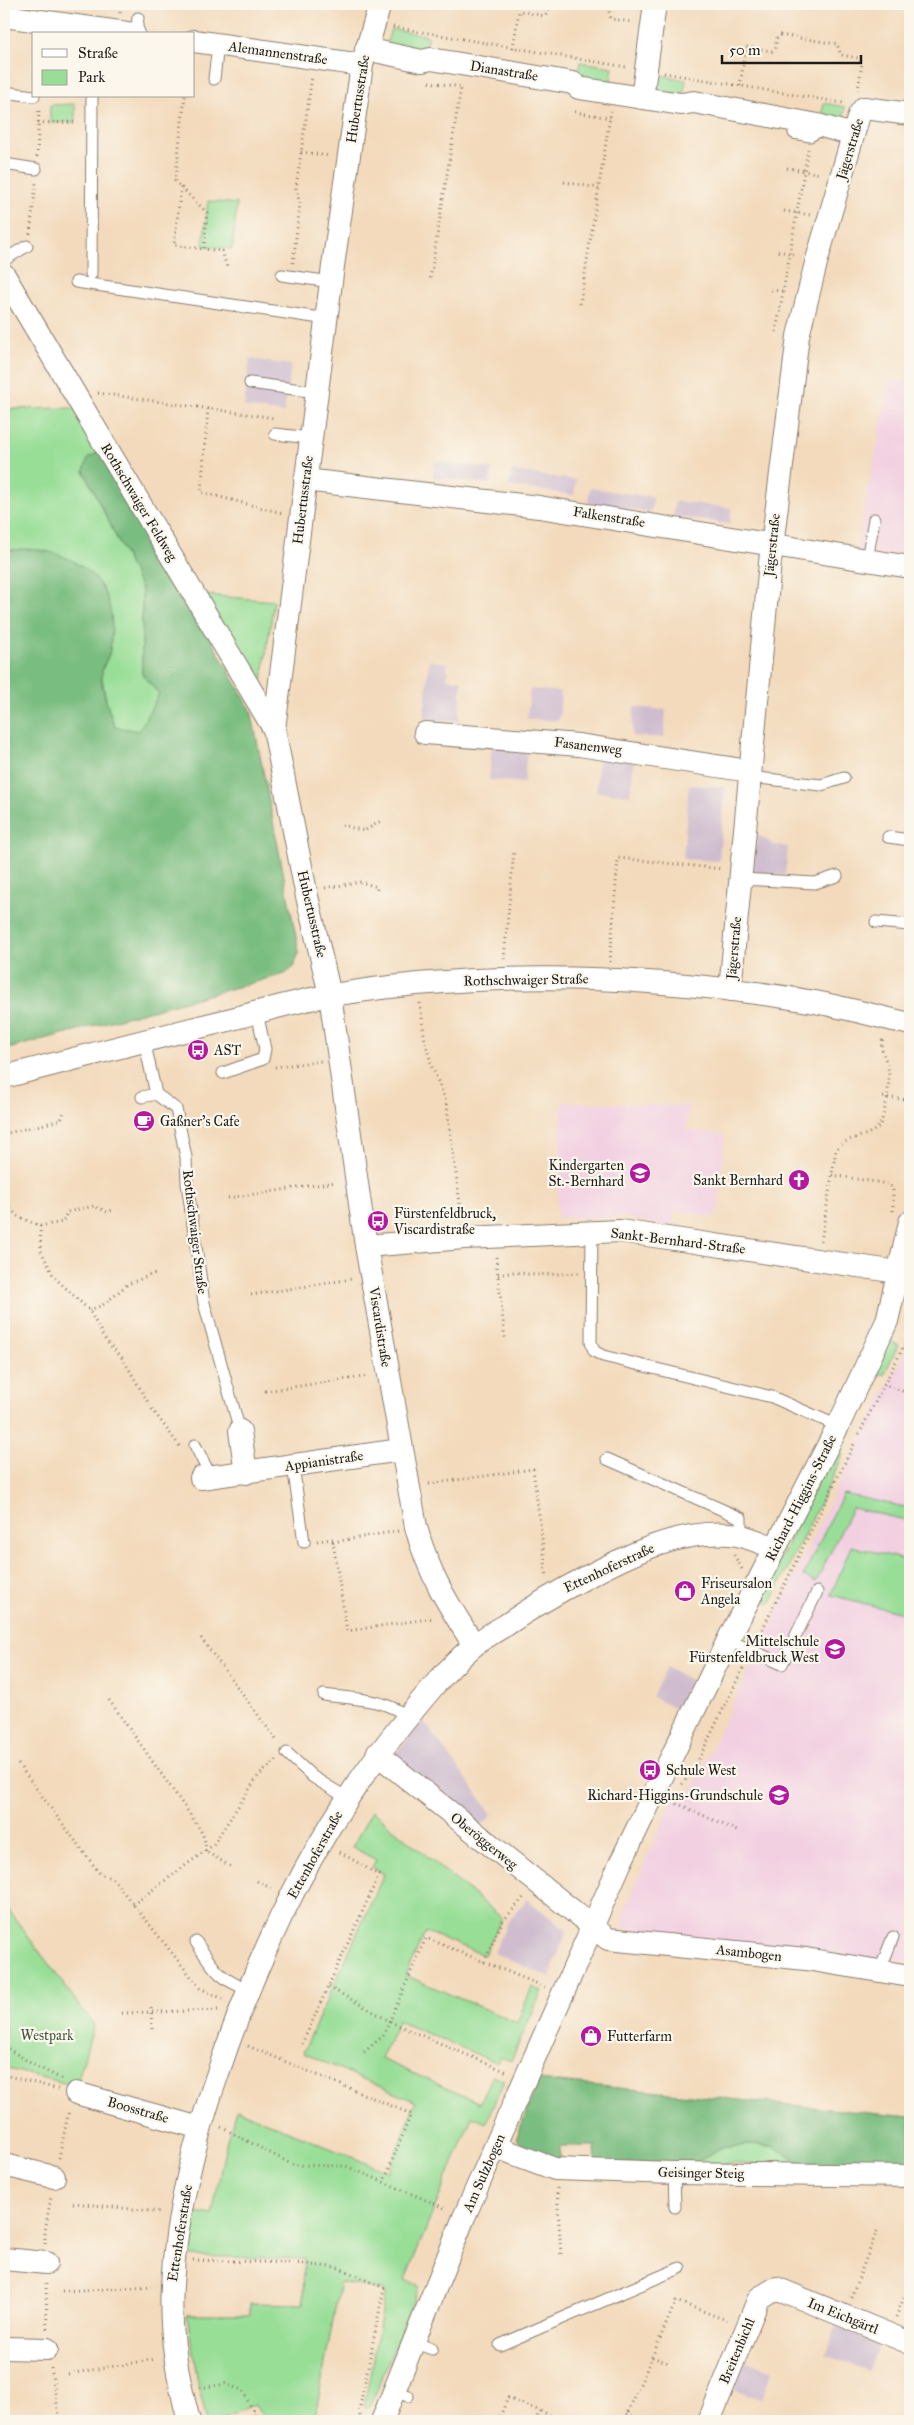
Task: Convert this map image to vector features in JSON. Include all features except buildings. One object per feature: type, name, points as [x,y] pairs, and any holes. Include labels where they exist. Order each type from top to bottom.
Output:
[{"type":"street","points":[[642,98],[638,64],[655,4]]},
{"type":"street","name":"Hubertusstraße","points":[[330,995],[306,892],[274,729],[331,282],[364,57],[377,14]]},
{"type":"street","points":[[4,16],[98,31],[136,28]]},
{"type":"street","name":"Alemannenstraße","points":[[195,42],[364,57]]},
{"type":"street","name":"Dianastraße","points":[[364,57],[422,61],[431,59],[573,83],[579,88],[614,94],[681,104],[688,101],[818,125],[817,132],[853,135]]},
{"type":"street","points":[[861,100],[910,114]]},
{"type":"street","name":"Jägerstraße","points":[[730,990],[750,774],[766,675],[772,545],[798,336],[813,271],[859,116],[861,100]]},
{"type":"street","name":"Rothschwaiger Feldweg","points":[[4,275],[274,729]]},
{"type":"street","name":"Falkenstraße","points":[[306,480],[535,506],[910,567]]},
{"type":"street","name":"Fasanenweg","points":[[425,733],[579,745],[750,774]]},
{"type":"street","name":"Rothschwaiger Straße","points":[[4,1077],[144,1040],[330,995],[426,984],[503,978],[609,980],[730,990],[816,1002],[910,1024]]},
{"type":"street","name":"Viscardistraße","points":[[330,995],[366,1246],[416,1528],[423,1554],[435,1582],[474,1645]]},
{"type":"street","name":"Richard-Higgins-Straße","points":[[591,1928],[728,1640],[838,1426],[887,1321],[898,1272],[905,1219]]},
{"type":"street","name":"Sankt-Bernhard-Straße","points":[[366,1246],[464,1238],[620,1231],[898,1272]]},
{"type":"street","points":[[240,1431],[246,1473]]},
{"type":"street","name":"Appianistraße","points":[[205,1478],[401,1450]]},
{"type":"street","name":"Ettenhoferstraße","points":[[189,2421],[181,2391],[175,2355],[172,2286],[180,2214],[201,2123],[242,2005],[277,1924],[320,1840],[377,1754],[451,1666],[474,1645],[550,1596],[602,1570],[657,1546],[710,1533],[733,1534],[735,1543],[775,1548]]},
{"type":"street","name":"Oberöggerweg","points":[[377,1754],[591,1928]]},
{"type":"street","name":"Asambogen","points":[[591,1928],[608,1939],[789,1957],[910,1976]]},
{"type":"street","name":"Am Sulzbogen","points":[[382,2421],[401,2394],[423,2346],[464,2217],[591,1928]]},
{"type":"street","name":"Boosstraße","points":[[74,2093],[201,2123]]},
{"type":"street","name":"Geisinger Steig","points":[[496,2147],[555,2169],[674,2173],[910,2176]]},
{"type":"street","points":[[4,2165],[54,2177]]},
{"type":"street","points":[[4,2260],[46,2263]]},
{"type":"street","name":"Im Eichgärtl","points":[[776,2288],[910,2343]]},
{"type":"street","name":"Breitenbichl","points":[[708,2421],[760,2298],[776,2288]]},
{"type":"street","points":[[4,2348],[47,2349]]},
{"type":"lane","points":[[214,79],[218,45]]},
{"type":"lane","points":[[4,92],[32,96]]},
{"type":"lane","points":[[91,274],[92,98]]},
{"type":"lane","points":[[794,133],[817,132]]},
{"type":"lane","points":[[4,164],[36,169]]},
{"type":"lane","points":[[4,260],[27,246]]},
{"type":"lane","points":[[286,276],[331,282]]},
{"type":"lane","points":[[76,282],[327,319]]},
{"type":"lane","points":[[250,383],[316,392]]},
{"type":"lane","points":[[274,434],[310,438]]},
{"type":"lane","points":[[867,560],[874,519]]},
{"type":"lane","points":[[750,774],[821,785],[844,778]]},
{"type":"lane","points":[[888,837],[910,840]]},
{"type":"lane","points":[[741,875],[815,883],[837,876]]},
{"type":"lane","points":[[876,922],[910,925]]},
{"type":"lane","points":[[223,1073],[263,1058],[265,1049],[257,1013]]},
{"type":"lane","points":[[142,1097],[156,1094],[144,1040]]},
{"type":"lane","name":"Rothschwaiger Straße","points":[[156,1094],[176,1109],[186,1157],[187,1183],[204,1303],[240,1431]]},
{"type":"lane","points":[[592,1231],[591,1342],[594,1351],[603,1356],[772,1397],[838,1426]]},
{"type":"lane","points":[[195,1445],[206,1467],[205,1478]]},
{"type":"lane","points":[[607,1459],[740,1518],[735,1543]]},
{"type":"lane","points":[[293,1466],[304,1542]]},
{"type":"lane","points":[[728,1640],[782,1664],[817,1592]]},
{"type":"lane","points":[[324,1695],[385,1704],[397,1708],[408,1717]]},
{"type":"lane","points":[[287,1753],[303,1763],[313,1777],[348,1798]]},
{"type":"lane","points":[[880,1970],[893,1937]]},
{"type":"lane","points":[[196,1942],[242,2005]]},
{"type":"lane","points":[[674,2173],[675,2207]]},
{"type":"lane","points":[[500,2346],[680,2268]]},
{"type":"path","points":[[513,48],[519,11],[544,16],[548,14],[550,4]]},
{"type":"path","points":[[594,4],[594,6],[608,8],[611,19],[632,22],[635,26]]},
{"type":"path","points":[[377,14],[513,48],[629,67],[638,64],[740,86],[861,100],[862,63],[858,58],[841,55],[836,44],[780,35],[777,38],[775,49],[772,51],[746,47],[740,86]]},
{"type":"path","points":[[286,276],[300,204],[296,188],[313,69]]},
{"type":"path","points":[[423,81],[461,87],[430,280]]},
{"type":"path","points":[[580,304],[614,94]]},
{"type":"path","points":[[27,246],[35,198],[38,98]]},
{"type":"path","points":[[185,98],[175,181],[206,213],[204,249]]},
{"type":"path","points":[[575,112],[610,118]]},
{"type":"path","points":[[38,123],[92,121]]},
{"type":"path","points":[[776,332],[803,171],[817,132]]},
{"type":"path","points":[[301,152],[332,157]]},
{"type":"path","points":[[788,168],[831,175]]},
{"type":"path","points":[[564,182],[598,188]]},
{"type":"path","points":[[180,187],[174,244],[222,251],[227,268]]},
{"type":"path","points":[[784,211],[819,216]]},
{"type":"path","points":[[778,251],[799,255]]},
{"type":"path","points":[[771,290],[790,293]]},
{"type":"path","points":[[79,401],[98,393],[280,419]]},
{"type":"path","points":[[208,409],[201,492],[300,517]]},
{"type":"path","points":[[342,825],[364,831],[381,821]]},
{"type":"path","points":[[503,978],[514,851]]},
{"type":"path","points":[[609,980],[618,858],[741,875]]},
{"type":"path","points":[[306,892],[361,882],[371,883],[377,887],[377,892]]},
{"type":"path","points":[[429,1001],[420,1002],[425,1041],[432,1067],[446,1101],[464,1238]]},
{"type":"path","points":[[876,1034],[893,1038]]},
{"type":"path","points":[[822,1238],[836,1150],[840,1143],[874,1131],[883,1117],[889,1069],[881,1046],[884,1036]]},
{"type":"path","points":[[271,1067],[340,1059]]},
{"type":"path","points":[[884,1097],[910,1100]]},
{"type":"path","points":[[4,1134],[61,1120],[64,1112]]},
{"type":"path","points":[[832,1175],[888,1184],[893,1188],[893,1211],[905,1219]]},
{"type":"path","points":[[228,1198],[356,1179]]},
{"type":"path","points":[[4,1201],[17,1216],[40,1226],[63,1222],[67,1212],[94,1206],[107,1212],[113,1210]]},
{"type":"path","points":[[40,1226],[41,1251],[54,1277],[89,1310],[106,1341],[123,1359],[152,1409],[205,1478]]},
{"type":"path","points":[[496,1259],[505,1338]]},
{"type":"path","points":[[89,1310],[103,1305],[128,1284],[158,1272]]},
{"type":"path","points":[[498,1275],[514,1272],[534,1276],[592,1272]]},
{"type":"path","points":[[251,1295],[371,1276]]},
{"type":"path","points":[[910,1334],[884,1384],[910,1394]]},
{"type":"path","points":[[265,1391],[388,1373]]},
{"type":"path","points":[[408,1486],[532,1469],[550,1596]]},
{"type":"path","points":[[416,1528],[334,1542],[347,1631],[454,1614]]},
{"type":"path","points":[[735,1543],[743,1580],[755,1588]]},
{"type":"path","points":[[132,1905],[213,1844],[258,1776],[287,1753],[201,1638]]},
{"type":"path","points":[[110,1700],[194,1820],[205,1838],[205,1851]]},
{"type":"path","points":[[18,1764],[100,1874],[113,1879],[200,1988],[242,2005]]},
{"type":"path","points":[[669,1800],[739,1832]]},
{"type":"path","points":[[302,2044],[379,1875],[320,1840]]},
{"type":"path","points":[[205,1851],[230,1866]]},
{"type":"path","points":[[484,1962],[502,1922],[536,1883]]},
{"type":"path","points":[[502,1922],[506,1925]]},
{"type":"path","points":[[364,2052],[383,2036],[426,1938],[562,1994]]},
{"type":"path","points":[[329,1988],[389,2020],[525,2079]]},
{"type":"path","points":[[122,2013],[151,2010],[218,2009],[242,2005]]},
{"type":"path","points":[[151,2010],[152,2030]]},
{"type":"path","points":[[230,2038],[411,2114],[384,2181]]},
{"type":"path","points":[[4,2046],[32,2064],[72,2083],[74,2093],[4,2075]]},
{"type":"path","points":[[201,2123],[293,2165],[346,2166],[464,2217]]},
{"type":"path","points":[[555,2169],[561,2255]]},
{"type":"path","points":[[73,2204],[180,2214]]},
{"type":"path","points":[[844,2315],[877,2231]]},
{"type":"path","points":[[174,2260],[303,2264],[339,2268],[384,2288],[360,2406],[360,2421]]},
{"type":"path","points":[[889,2334],[910,2283]]},
{"type":"path","points":[[62,2291],[172,2286]]},
{"type":"path","points":[[624,2421],[676,2301],[746,2328]]},
{"type":"path","points":[[68,2374],[175,2355]]},
{"type":"path","points":[[652,2357],[669,2363]]},
{"type":"path","points":[[181,2391],[225,2384],[242,2390],[259,2421]]},
{"type":"path","points":[[498,2421],[508,2398],[565,2421]]},
{"type":"path","points":[[535,2421],[540,2411]]},
{"type":"path","points":[[627,2414],[646,2421]]},
{"type":"shaded area","points":[[250,359],[291,365],[284,413],[244,407]]},
{"type":"shaded area","points":[[890,379],[910,383],[910,562],[856,554]]},
{"type":"shaded area","points":[[435,461],[492,469],[490,484],[433,477]]},
{"type":"shaded area","points":[[512,471],[576,480],[574,495],[509,486]]},
{"type":"shaded area","points":[[590,488],[653,497],[651,512],[588,503]]},
{"type":"shaded area","points":[[675,501],[731,508],[730,524],[673,516]]},
{"type":"shaded area","points":[[429,661],[448,663],[447,679],[462,680],[459,721],[424,719]]},
{"type":"shaded area","points":[[530,689],[561,692],[559,721],[527,719]]},
{"type":"shaded area","points":[[634,707],[666,710],[664,738],[632,736]]},
{"type":"shaded area","points":[[492,746],[527,749],[524,783],[489,780]]},
{"type":"shaded area","points":[[599,756],[634,761],[630,795],[596,792]]},
{"type":"shaded area","points":[[689,785],[725,787],[719,861],[683,859]]},
{"type":"shaded area","points":[[757,834],[774,845],[788,847],[785,875],[753,872]]},
{"type":"shaded area","name":"Kindergarten St.-Bernhard","points":[[562,1102],[689,1106],[686,1130],[725,1135],[717,1217],[675,1211],[672,1227],[623,1217],[557,1218]]},
{"type":"shaded area","name":"Mittelschule Fürstenfeldbruck West","points":[[910,1342],[910,1964],[869,1957],[627,1930],[623,1925],[623,1913],[672,1802],[688,1797],[838,1485]]},
{"type":"shaded area","points":[[667,1667],[690,1680],[676,1709],[652,1697]]},
{"type":"shaded area","points":[[423,1720],[492,1814],[485,1823],[476,1827],[391,1759]]},
{"type":"shaded area","points":[[527,1899],[567,1931],[549,1977],[494,1953],[506,1925]]},
{"type":"shaded area","points":[[837,2326],[880,2344],[868,2371],[825,2354]]},
{"type":"shaded area","points":[[745,2360],[772,2371],[761,2399],[734,2389]]},
{"type":"green space","points":[[391,29],[428,36],[424,54],[386,45]]},
{"type":"green space","points":[[580,62],[613,67],[610,86],[577,81]]},
{"type":"green space","points":[[655,74],[686,80],[683,95],[652,93]]},
{"type":"green space","points":[[824,103],[845,107],[843,122],[821,121]]},
{"type":"green space","points":[[75,104],[75,122],[50,123],[50,105]]},
{"type":"green space","points":[[208,201],[237,204],[232,249],[203,246]]},
{"type":"green space","points":[[78,408],[103,450],[84,471],[142,590],[142,674],[159,694],[139,731],[115,727],[107,705],[101,672],[110,652],[14,549],[4,552],[4,409]]},
{"type":"green space","points":[[103,450],[251,710],[299,952],[294,967],[285,974],[4,1050],[4,552],[21,549],[47,551],[71,560],[84,568],[101,586],[107,597],[110,609],[112,635],[110,650],[101,677],[115,727],[139,731],[159,694],[142,674],[142,590],[84,471],[88,458]]},
{"type":"green space","points":[[205,595],[274,601],[262,681],[257,681]]},
{"type":"green space","points":[[888,1340],[898,1345],[884,1375],[874,1370]]},
{"type":"green space","points":[[834,1449],[844,1454],[770,1604],[760,1599]]},
{"type":"green space","points":[[843,1494],[910,1508],[910,1521],[852,1508],[816,1582],[803,1576]]},
{"type":"green space","points":[[851,1546],[910,1561],[910,1615],[831,1595]]},
{"type":"green space","points":[[372,1811],[502,1918],[484,1955],[426,1932],[405,1975],[517,2023],[532,1987],[542,1991],[511,2061],[500,2057],[497,2063],[398,2021],[381,2059],[480,2103],[493,2075],[504,2080],[486,2123],[472,2117],[405,2280],[419,2286],[370,2407],[364,2406],[386,2291],[340,2282],[315,2417],[303,2415],[301,2421],[265,2421],[255,2404],[218,2421],[207,2421],[198,2384],[187,2315],[249,2315],[250,2303],[303,2304],[304,2259],[190,2256],[196,2212],[212,2215],[227,2139],[237,2110],[388,2172],[416,2102],[303,2053],[384,1874],[372,1867],[376,1860],[352,1847]]},
{"type":"green space","name":"Westpark","points":[[4,1904],[94,2025],[76,2086],[4,2068]]},
{"type":"green space","points":[[539,2080],[910,2117],[910,2168],[802,2164],[773,2146],[749,2145],[720,2148],[694,2164],[596,2163],[595,2146],[560,2146],[559,2159],[528,2149],[516,2139]]},
{"type":"green space","points":[[749,2145],[773,2146],[802,2164],[694,2164],[720,2148]]},
{"type":"place","name":"AST","points":[[198,1050]]},
{"type":"place","name":"Gaßner's Cafe","points":[[144,1121]]},
{"type":"place","name":"Kindergarten St.-Bernhard","points":[[640,1173]]},
{"type":"place","name":"Sankt Bernhard","points":[[799,1180]]},
{"type":"place","name":"Fürstenfeldbruck, Viscardistraße","points":[[378,1221]]},
{"type":"place","name":"Friseursalon Angela","points":[[685,1591]]},
{"type":"place","name":"Mittelschule Fürstenfeldbruck West","points":[[835,1649]]},
{"type":"place","name":"Schule West","points":[[650,1770]]},
{"type":"place","name":"Richard-Higgins-Grundschule","points":[[779,1795]]},
{"type":"place","name":"Futterfarm","points":[[591,2036]]}]
